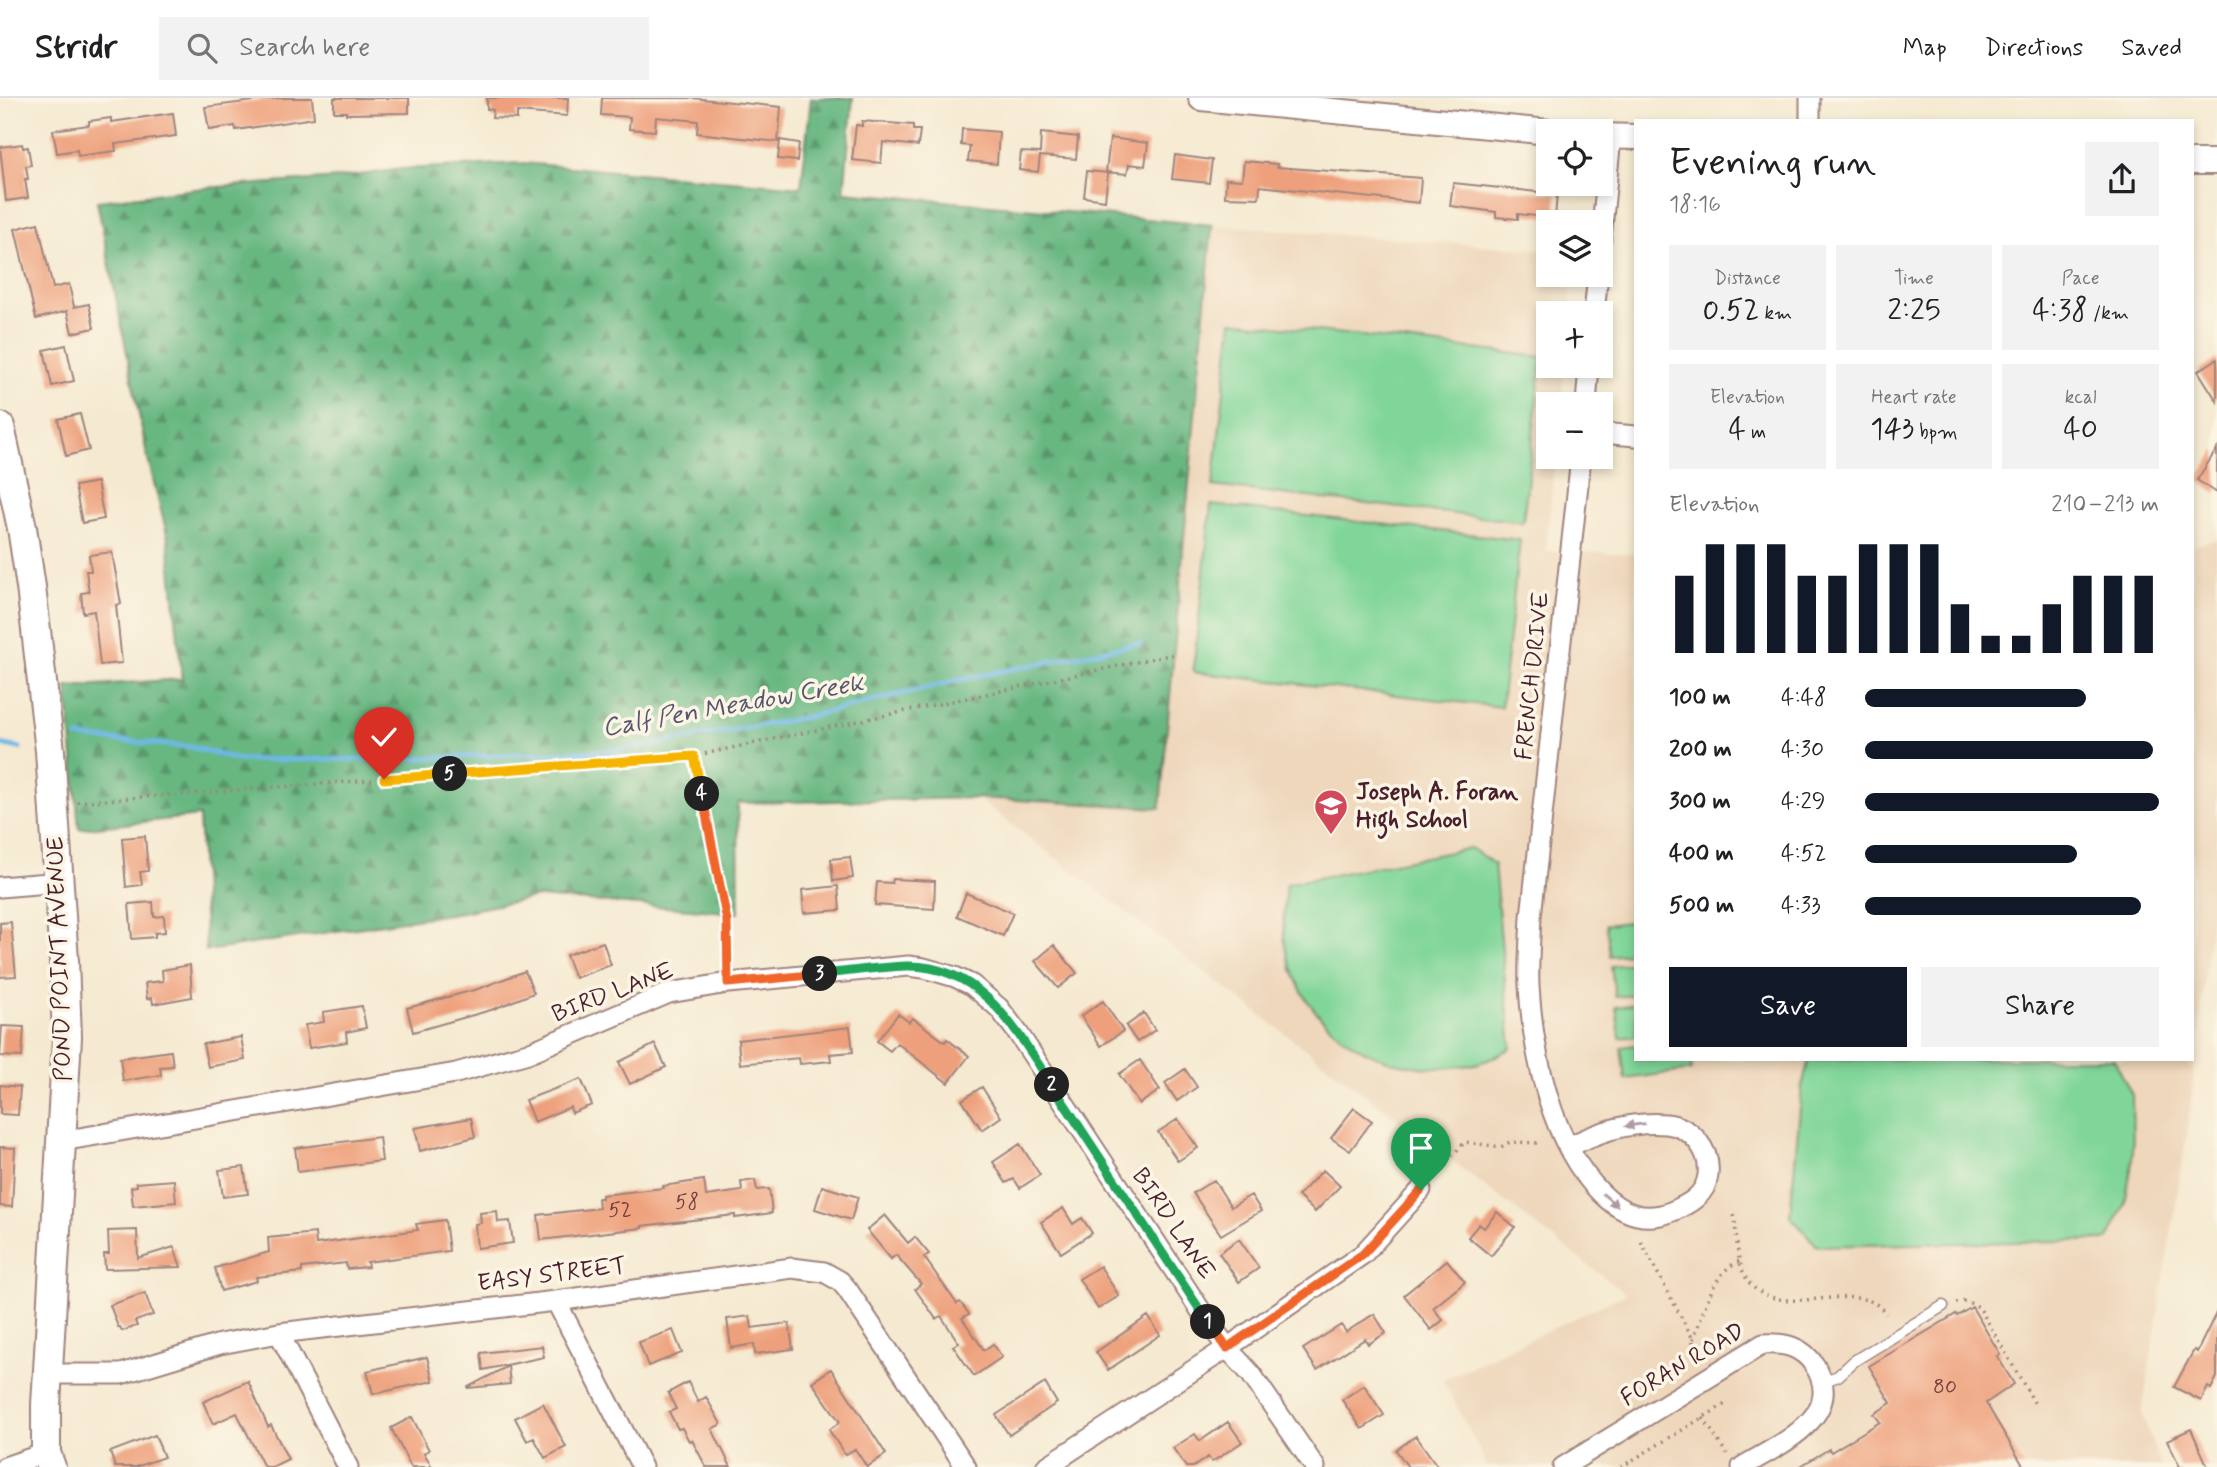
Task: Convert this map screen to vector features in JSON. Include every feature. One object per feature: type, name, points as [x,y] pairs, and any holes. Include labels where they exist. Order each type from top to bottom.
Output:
[{"type":"main road","name":"POND POINT AVENUE","points":[[0,427],[22,528],[31,587],[61,882],[67,1037],[48,1374],[48,1460]]},
{"type":"street","points":[[1201,98],[1536,131]]},
{"type":"street","points":[[1810,98],[1810,119]]},
{"type":"street","points":[[1613,136],[1634,137]]},
{"type":"street","points":[[2194,162],[2217,162]]},
{"type":"street","points":[[1613,434],[1634,436]]},
{"type":"street","name":"FRENCH DRIVE","points":[[1569,1147],[1595,1133],[1608,1130],[1634,1125],[1674,1124],[1686,1129],[1702,1147],[1709,1177],[1697,1198],[1668,1214],[1638,1217],[1611,1203],[1580,1169],[1569,1147],[1553,1114],[1538,1056],[1529,986],[1531,917],[1580,469]]},
{"type":"street","points":[[0,887],[61,882]]},
{"type":"street","name":"BIRD LANE","points":[[62,1141],[456,1073],[528,1053],[669,993],[728,983],[908,966],[940,971],[955,976],[984,993],[1018,1033],[1227,1348],[1251,1374],[1315,1467]]},
{"type":"street","points":[[1046,1467],[1227,1348],[1363,1254],[1421,1190]]},
{"type":"street","name":"EASY STREET","points":[[48,1374],[121,1374],[220,1344],[279,1333],[556,1301],[792,1268],[824,1272],[847,1289],[966,1467]]},
{"type":"street","points":[[556,1301],[642,1467]]},
{"type":"street","points":[[279,1333],[348,1467]]},
{"type":"street","name":"FORAN ROAD","points":[[1563,1467],[1763,1345],[1788,1345],[1800,1350],[1810,1359],[1822,1382]]},
{"type":"street","points":[[1733,1461],[1805,1426],[1817,1412],[1822,1399],[1822,1382]]},
{"type":"street","name":"POND POINT AVENUE","points":[[5,1467],[48,1460]]},
{"type":"lane","points":[[1822,1382],[1838,1377],[1854,1361],[1944,1306]]},
{"type":"path","points":[[54,804],[694,756],[1174,654]]},
{"type":"path","points":[[694,756],[727,921],[728,983]]},
{"type":"path","points":[[1447,1161],[1465,1142],[1501,1147],[1510,1142],[1540,1143]]},
{"type":"path","points":[[1734,1215],[1740,1261],[1749,1283],[1768,1296],[1807,1301],[1863,1298],[1878,1304],[1886,1314]]},
{"type":"path","points":[[1641,1242],[1693,1339]]},
{"type":"path","points":[[1702,1360],[1693,1345],[1693,1339],[1720,1274],[1729,1265],[1740,1261]]},
{"type":"path","points":[[1944,1306],[1965,1301],[1979,1307],[2035,1404]]},
{"type":"path","points":[[1622,1467],[1727,1403]]},
{"type":"path","points":[[1703,1418],[1733,1461]]},
{"type":"shaded area","name":"Joseph A. Foran High School","points":[[1212,225],[1536,249],[1536,287],[1572,287],[1570,301],[1536,301],[1536,378],[1563,378],[1562,392],[1536,392],[1536,469],[1554,469],[1546,551],[1634,554],[1634,1061],[2194,1061],[2194,546],[2217,539],[2217,864],[2189,1121],[2142,1414],[2161,1467],[1485,1467],[1487,1465],[1443,1380],[1626,1294],[977,798],[1160,808]]},
{"type":"green space","points":[[811,98],[853,98],[844,192],[1212,225],[1160,808],[977,798],[738,803],[739,913],[538,897],[462,912],[206,951],[199,816],[79,829],[67,687],[182,679],[168,538],[147,455],[97,201],[204,188],[338,178],[402,169],[522,163],[801,187]]},
{"type":"green space","points":[[1232,321],[1536,356],[1536,378],[1540,378],[1523,522],[1213,486]]},
{"type":"green space","points":[[1211,505],[1520,540],[1501,707],[1193,672]]},
{"type":"green space","points":[[1471,848],[1494,864],[1511,1048],[1482,1062],[1440,1068],[1389,1060],[1365,1051],[1343,1038],[1324,1021],[1308,1001],[1296,978],[1284,936],[1286,884]]},
{"type":"green space","points":[[1634,921],[1634,953],[1610,956],[1606,925]]},
{"type":"green space","points":[[1634,963],[1634,995],[1615,997],[1611,966]]},
{"type":"green space","points":[[1634,1004],[1634,1036],[1620,1038],[1616,1007]]},
{"type":"green space","points":[[1634,1045],[1634,1061],[1690,1061],[1692,1070],[1625,1079],[1621,1047]]},
{"type":"green space","points":[[1808,1061],[2115,1061],[2132,1095],[2133,1158],[2125,1203],[2108,1240],[1817,1246],[1790,1216],[1802,1086]]},
{"type":"building","points":[[279,98],[312,98],[314,118],[236,130],[235,126],[209,130],[205,107]]},
{"type":"building","points":[[334,98],[409,98],[409,113],[334,112]]},
{"type":"building","points":[[487,98],[568,98],[567,116],[517,112],[517,119],[492,118],[493,110],[487,109]]},
{"type":"building","points":[[602,98],[692,98],[781,107],[778,142],[697,133],[698,121],[656,117],[655,131],[629,129],[630,117],[601,115]]},
{"type":"building","points":[[173,113],[176,136],[115,144],[116,151],[78,156],[77,150],[57,153],[53,130],[89,125],[89,121],[111,118],[111,122]]},
{"type":"building","points":[[862,121],[913,125],[913,130],[920,130],[918,146],[883,142],[881,163],[852,160],[856,125],[862,126]]},
{"type":"building","points":[[962,129],[999,132],[997,164],[968,161],[970,146],[961,145]]},
{"type":"building","points":[[1041,133],[1078,137],[1076,159],[1040,156],[1038,172],[1019,170],[1021,152],[1040,153]]},
{"type":"building","points":[[1110,138],[1148,143],[1145,166],[1129,164],[1127,174],[1106,172]]},
{"type":"building","points":[[780,140],[799,143],[797,161],[778,159]]},
{"type":"building","points":[[22,144],[23,148],[28,147],[31,165],[26,166],[28,198],[6,201],[0,147]]},
{"type":"building","points":[[1175,155],[1212,160],[1209,183],[1172,179]]},
{"type":"building","points":[[1244,161],[1277,164],[1277,167],[1421,178],[1419,203],[1260,186],[1259,198],[1225,197],[1226,179],[1242,180]]},
{"type":"building","points":[[1087,171],[1108,173],[1105,200],[1084,197]]},
{"type":"building","points":[[1453,183],[1536,192],[1536,196],[1557,196],[1556,210],[1536,210],[1536,216],[1518,214],[1518,219],[1496,217],[1496,212],[1450,206]]},
{"type":"building","points":[[38,223],[53,288],[69,284],[74,307],[89,304],[94,328],[72,333],[67,311],[36,319],[15,229]]},
{"type":"building","points":[[66,345],[74,381],[52,386],[44,350]]},
{"type":"building","points":[[2217,359],[2217,401],[2198,371]]},
{"type":"building","points":[[80,414],[89,450],[66,456],[58,419]]},
{"type":"building","points":[[2217,449],[2217,493],[2197,480]]},
{"type":"building","points":[[97,482],[104,519],[82,523],[75,486]]},
{"type":"building","points":[[112,552],[121,604],[116,605],[122,663],[100,665],[94,611],[83,613],[81,593],[89,592],[86,571],[91,571],[89,555]]},
{"type":"building","points":[[145,836],[148,871],[140,872],[142,885],[126,887],[122,838]]},
{"type":"building","points":[[850,857],[853,878],[833,881],[831,859]]},
{"type":"building","points":[[893,879],[935,881],[934,909],[875,905],[877,882],[892,883]]},
{"type":"building","points":[[838,886],[840,910],[804,913],[802,890]]},
{"type":"building","points":[[966,893],[1013,913],[1003,936],[957,916]]},
{"type":"building","points":[[153,902],[154,917],[164,916],[165,932],[155,933],[155,937],[132,939],[129,904]]},
{"type":"building","points":[[11,922],[16,976],[0,977],[0,923]]},
{"type":"building","points":[[603,942],[611,965],[575,978],[566,955]]},
{"type":"building","points":[[1054,945],[1077,973],[1058,988],[1035,961]]},
{"type":"building","points":[[190,965],[192,997],[153,1004],[152,998],[147,999],[145,983],[163,981],[162,970]]},
{"type":"building","points":[[525,971],[534,993],[491,1010],[413,1032],[407,1008],[478,989]]},
{"type":"building","points":[[1103,1001],[1123,1031],[1101,1046],[1081,1016]]},
{"type":"building","points":[[362,1006],[366,1028],[346,1032],[347,1042],[309,1048],[305,1025],[324,1022],[323,1012]]},
{"type":"building","points":[[1144,1013],[1155,1030],[1137,1042],[1126,1026]]},
{"type":"building","points":[[898,1014],[909,1022],[913,1018],[969,1056],[948,1083],[897,1043],[890,1051],[877,1041]]},
{"type":"building","points":[[2,1026],[24,1027],[22,1057],[0,1056]]},
{"type":"building","points":[[850,1027],[853,1052],[830,1054],[831,1061],[800,1064],[799,1058],[740,1064],[738,1040]]},
{"type":"building","points":[[241,1037],[245,1060],[208,1067],[203,1044]]},
{"type":"building","points":[[655,1044],[666,1067],[630,1084],[619,1062]]},
{"type":"building","points":[[171,1051],[173,1066],[160,1067],[161,1075],[123,1081],[120,1058]]},
{"type":"building","points":[[1140,1060],[1160,1090],[1139,1104],[1119,1074]]},
{"type":"building","points":[[1185,1069],[1197,1087],[1177,1101],[1165,1083]]},
{"type":"building","points":[[581,1079],[592,1105],[572,1113],[570,1107],[534,1122],[525,1100]]},
{"type":"building","points":[[0,1085],[20,1087],[18,1115],[0,1114]]},
{"type":"building","points":[[982,1087],[1001,1117],[982,1130],[962,1100]]},
{"type":"building","points":[[1354,1108],[1372,1121],[1350,1151],[1331,1138]]},
{"type":"building","points":[[471,1118],[475,1137],[420,1151],[415,1128]]},
{"type":"building","points":[[1178,1119],[1198,1148],[1178,1161],[1158,1132]]},
{"type":"building","points":[[379,1137],[382,1161],[298,1172],[295,1148]]},
{"type":"building","points":[[1020,1144],[1040,1175],[1020,1188],[1014,1179],[1006,1183],[993,1162]]},
{"type":"building","points":[[0,1147],[15,1148],[12,1207],[0,1206]]},
{"type":"building","points":[[244,1167],[248,1194],[223,1197],[219,1170]]},
{"type":"building","points":[[1323,1170],[1340,1186],[1315,1212],[1298,1196]]},
{"type":"building","points":[[174,1180],[176,1202],[133,1206],[131,1187],[137,1186],[136,1183]]},
{"type":"building","points":[[704,1180],[706,1196],[742,1191],[741,1182],[755,1180],[757,1190],[769,1189],[772,1213],[735,1218],[735,1215],[541,1240],[538,1215],[599,1208],[598,1198],[602,1198],[602,1195]]},
{"type":"building","points":[[1214,1180],[1231,1207],[1251,1195],[1261,1211],[1221,1235],[1193,1193]]},
{"type":"building","points":[[822,1186],[858,1197],[851,1220],[815,1209]]},
{"type":"building","points":[[1063,1208],[1073,1224],[1082,1218],[1092,1233],[1061,1253],[1041,1222]]},
{"type":"building","points":[[497,1211],[498,1222],[510,1221],[513,1243],[477,1248],[475,1224],[481,1223],[480,1213]]},
{"type":"building","points":[[1497,1212],[1515,1227],[1491,1256],[1468,1237],[1479,1224],[1484,1228]]},
{"type":"building","points":[[885,1215],[908,1243],[915,1237],[929,1254],[924,1257],[957,1304],[960,1302],[969,1314],[962,1318],[984,1350],[993,1344],[1002,1357],[974,1376],[953,1346],[959,1343],[941,1316],[936,1319],[915,1289],[921,1284],[896,1255],[891,1259],[867,1230]]},
{"type":"building","points":[[445,1220],[449,1251],[367,1262],[368,1267],[347,1269],[346,1263],[302,1268],[302,1272],[256,1277],[257,1281],[221,1291],[215,1268],[269,1252],[268,1238],[315,1233],[316,1244],[418,1230],[416,1224]]},
{"type":"building","points":[[137,1230],[138,1258],[174,1247],[181,1267],[105,1269],[104,1254],[109,1254],[108,1231]]},
{"type":"building","points":[[1239,1239],[1259,1268],[1239,1282],[1219,1253]]},
{"type":"building","points":[[1447,1260],[1465,1282],[1433,1308],[1443,1320],[1431,1330],[1404,1295]]},
{"type":"building","points":[[1100,1266],[1119,1296],[1098,1309],[1079,1279]]},
{"type":"building","points":[[145,1293],[153,1315],[135,1321],[137,1326],[122,1331],[110,1305]]},
{"type":"building","points":[[1972,1307],[2014,1384],[1986,1403],[2024,1467],[1799,1467],[1829,1449],[1831,1452],[1880,1422],[1874,1414],[1891,1403],[1869,1366]]},
{"type":"building","points":[[2217,1311],[2217,1377],[2201,1401],[2174,1387],[2194,1350],[2197,1352]]},
{"type":"building","points":[[1374,1314],[1386,1333],[1368,1344],[1365,1339],[1317,1370],[1303,1349],[1341,1325],[1346,1332]]},
{"type":"building","points":[[750,1316],[752,1328],[789,1323],[793,1349],[755,1354],[754,1344],[731,1348],[727,1319]]},
{"type":"building","points":[[1148,1316],[1160,1335],[1108,1370],[1096,1352]]},
{"type":"building","points":[[673,1330],[682,1353],[648,1366],[639,1342]]},
{"type":"building","points":[[542,1346],[544,1357],[483,1370],[481,1353]]},
{"type":"building","points":[[427,1357],[433,1381],[373,1394],[367,1371]]},
{"type":"building","points":[[508,1366],[510,1384],[468,1388],[468,1387]]},
{"type":"building","points":[[831,1369],[886,1454],[867,1467],[855,1449],[845,1455],[829,1430],[840,1422],[812,1382]]},
{"type":"building","points":[[248,1381],[268,1427],[271,1425],[288,1459],[272,1467],[264,1467],[237,1413],[213,1424],[203,1402]]},
{"type":"building","points":[[688,1382],[698,1402],[706,1397],[721,1424],[712,1429],[731,1467],[706,1467],[692,1440],[689,1441],[682,1428],[678,1429],[669,1412],[676,1409],[668,1393]]},
{"type":"building","points":[[1045,1383],[1057,1403],[1009,1435],[996,1415]]},
{"type":"building","points":[[1364,1385],[1384,1415],[1362,1429],[1342,1400]]},
{"type":"building","points":[[543,1403],[566,1447],[545,1458],[534,1438],[527,1441],[515,1418]]},
{"type":"building","points":[[412,1417],[429,1450],[424,1453],[432,1467],[411,1467],[391,1428]]},
{"type":"building","points":[[1228,1422],[1242,1442],[1212,1462],[1208,1457],[1193,1467],[1186,1467],[1173,1448],[1195,1434],[1200,1441]]},
{"type":"building","points":[[2191,1429],[2208,1467],[2180,1467],[2167,1440]]},
{"type":"building","points":[[155,1435],[164,1457],[136,1467],[115,1467],[110,1452]]},
{"type":"building","points":[[1416,1436],[1438,1467],[1408,1467],[1396,1450]]},
{"type":"waterway","name":"Calf Pen Meadow Creek","points":[[78,737],[192,747],[238,760],[407,759],[621,750],[798,719],[959,680],[1140,643]]},
{"type":"waterway","name":"Calf Pen Meadow Creek","points":[[0,744],[20,748]]},
{"type":"place","name":"Joseph A. Foran High School","points":[[1331,836]]},
{"type":"route","points":[[384,779],[694,756],[727,921],[728,983],[908,966],[955,976],[984,993],[1018,1033],[1227,1348],[1363,1254],[1421,1190]]}]
